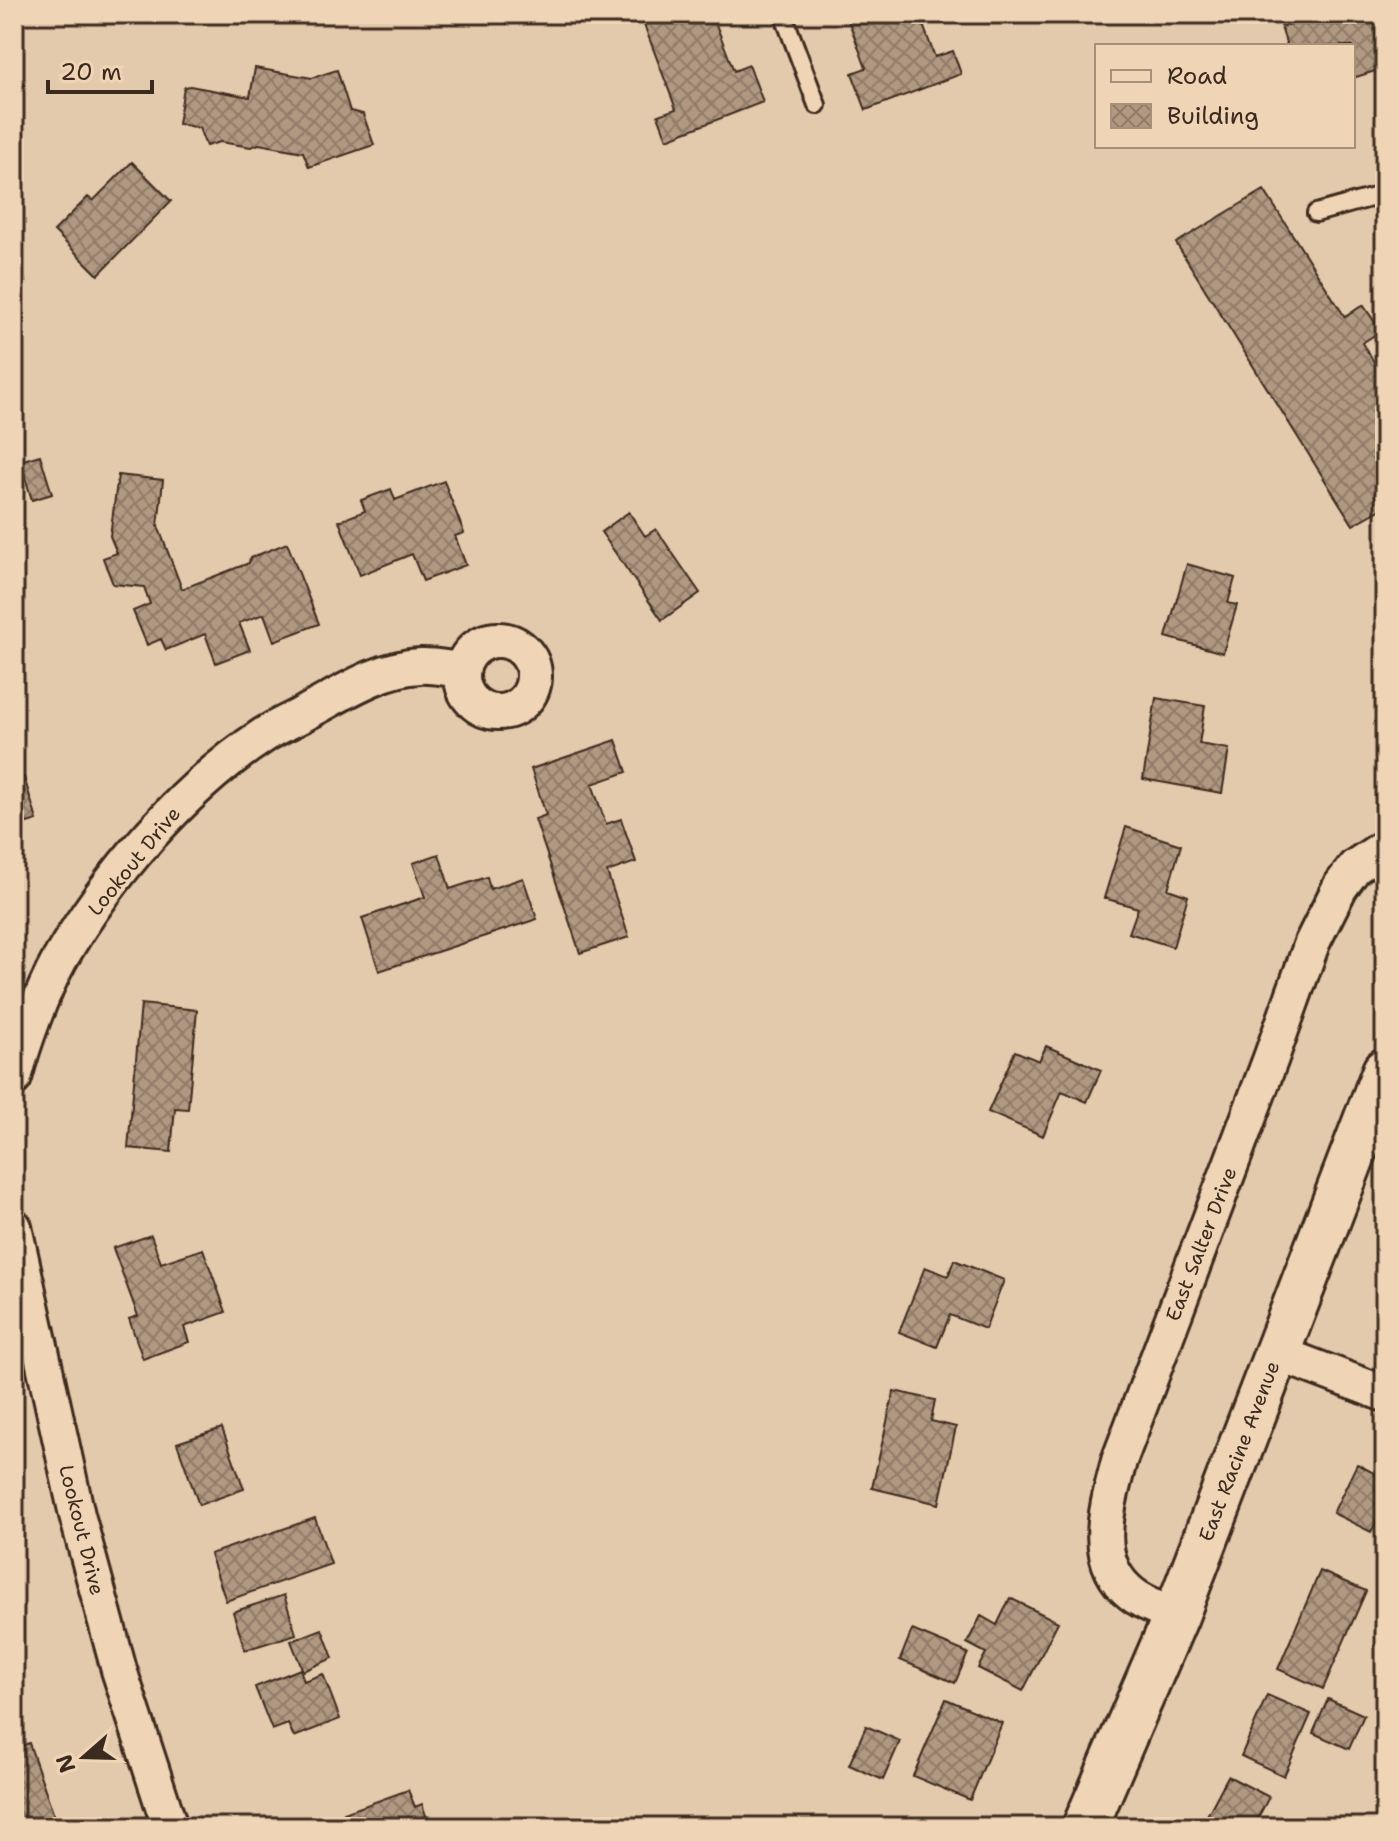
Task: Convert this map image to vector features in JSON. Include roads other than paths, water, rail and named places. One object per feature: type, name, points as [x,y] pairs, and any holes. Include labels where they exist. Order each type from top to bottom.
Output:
[{"type":"main road","name":"East Racine Avenue","points":[[1085,1827],[1176,1616],[1385,1071]]},
{"type":"street","name":"Lookout Drive","points":[[14,1078],[25,1040],[59,961],[98,902],[139,849],[180,805],[264,735],[344,692],[402,669],[420,666],[462,670]]},
{"type":"street","name":"East Salter Drive","points":[[1176,1616],[1133,1596],[1110,1566],[1104,1521],[1115,1476],[1312,943],[1340,887],[1355,867],[1376,853]]},
{"type":"street","name":"Lookout Drive","points":[[14,1227],[77,1515],[119,1670],[170,1827]]},
{"type":"street","points":[[1277,1353],[1385,1394]]},
{"type":"lane","points":[[783,14],[817,105]]},
{"type":"lane","points":[[1316,213],[1385,194]]}]
